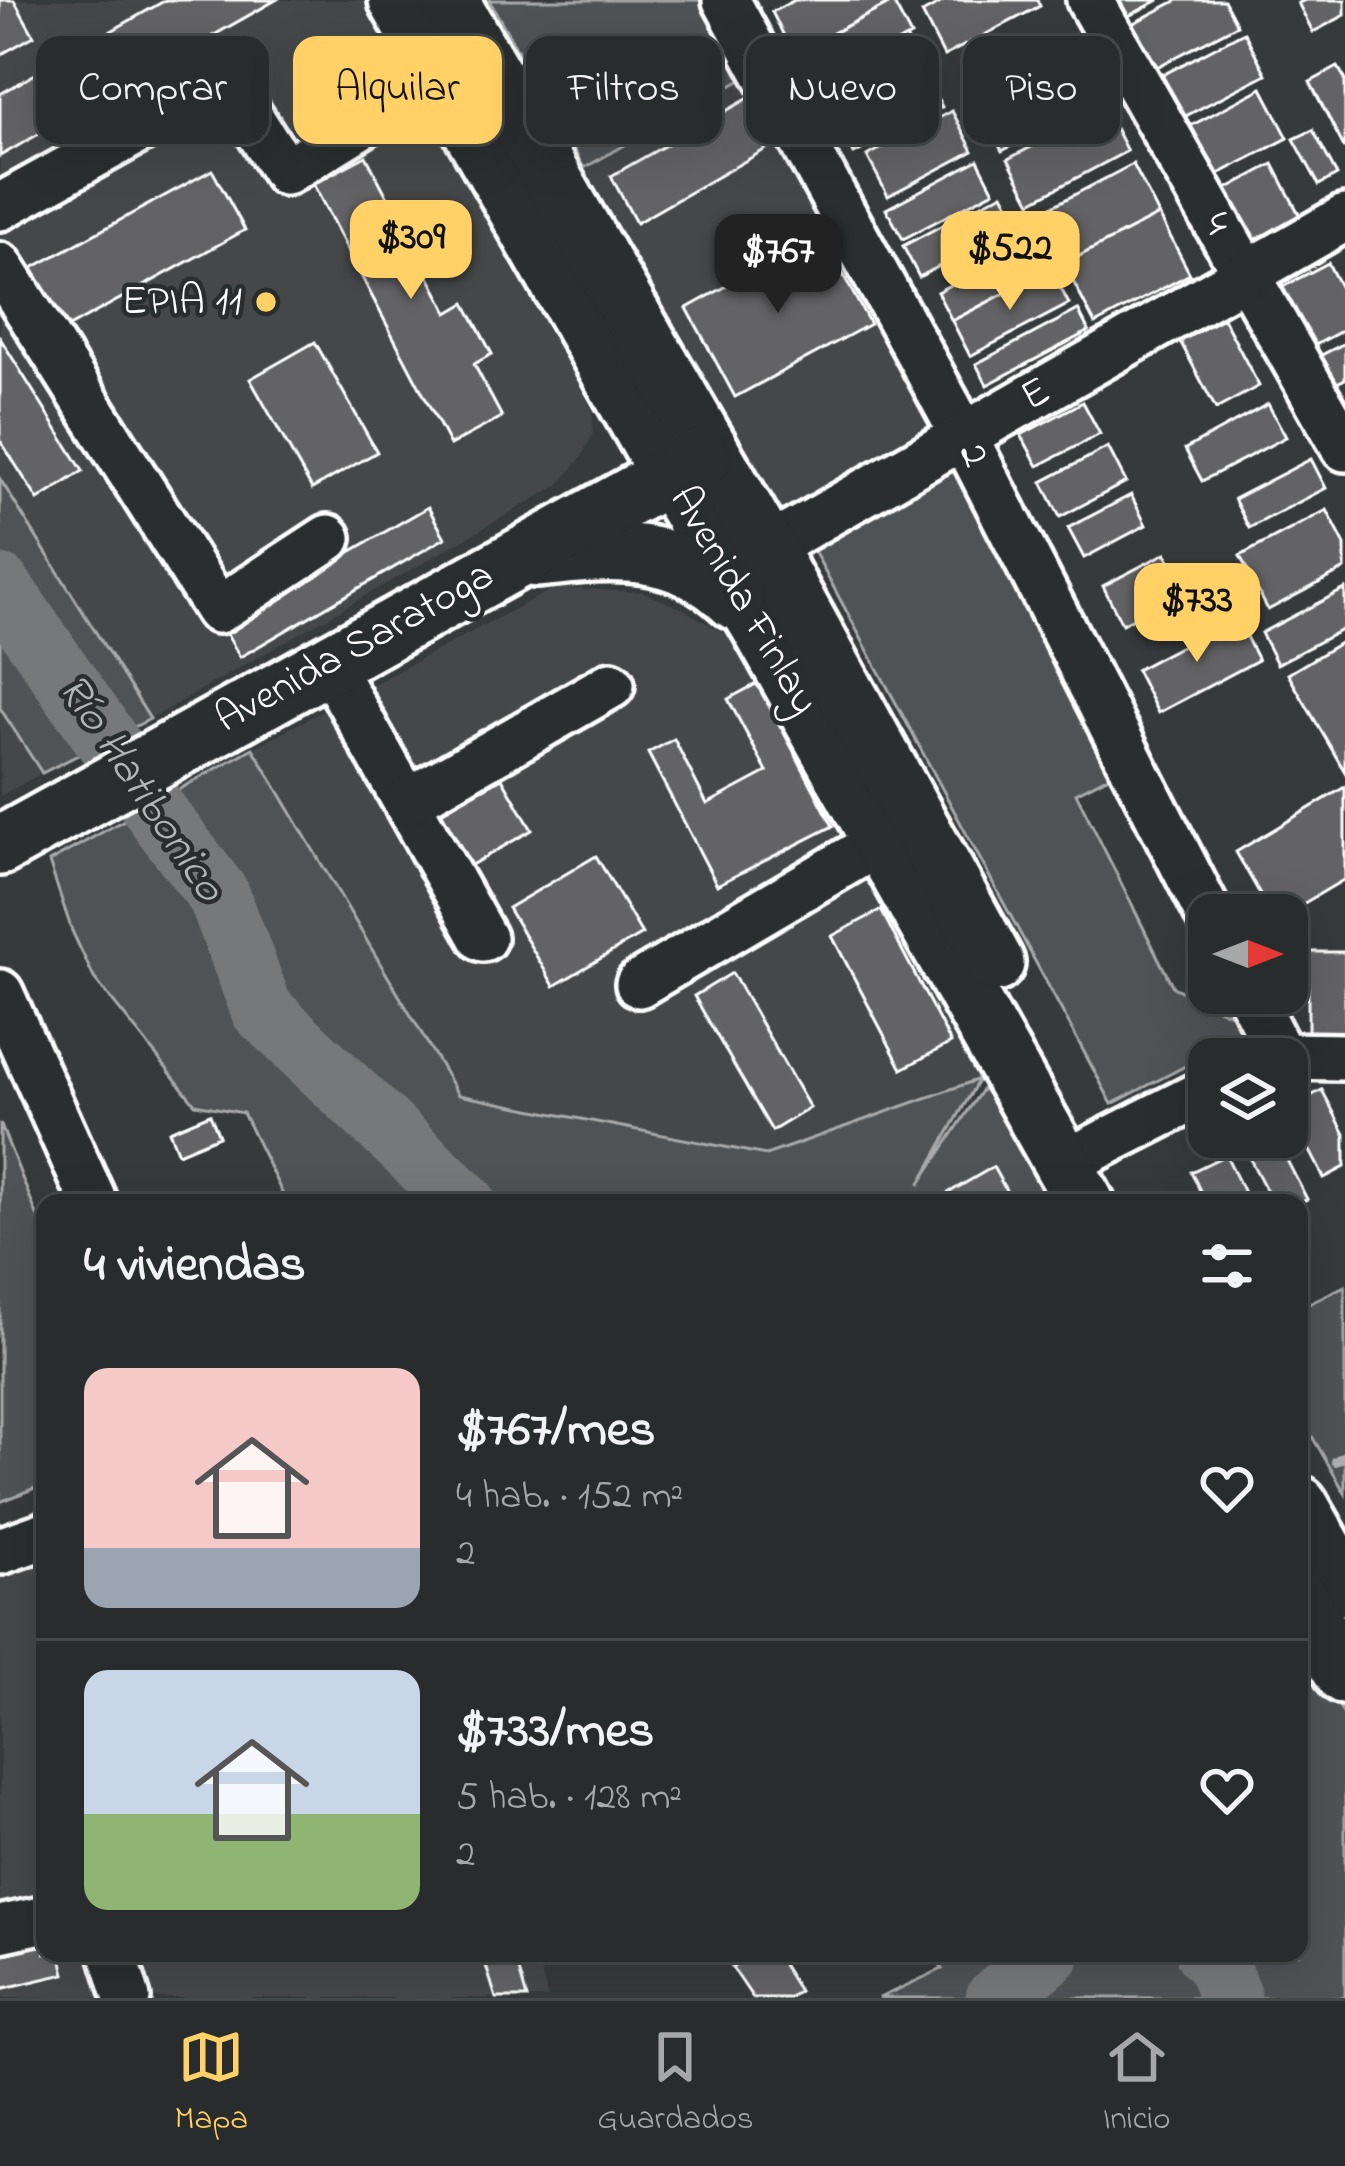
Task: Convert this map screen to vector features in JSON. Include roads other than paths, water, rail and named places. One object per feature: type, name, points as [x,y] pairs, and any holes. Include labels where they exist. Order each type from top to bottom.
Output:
[{"type":"main road","name":"Avenida Finlay","points":[[398,0],[433,36]]},
{"type":"main road","name":"Avenida Finlay","points":[[449,0],[456,36]]},
{"type":"main road","name":"Avenida Finlay","points":[[502,135],[899,831],[1081,1171],[1115,1194]]},
{"type":"main road","name":"Avenida Finlay","points":[[501,144],[622,387],[690,463]]},
{"type":"main road","points":[[535,549],[604,475],[619,429],[622,387]]},
{"type":"main road","name":"Avenida Saratoga","points":[[0,846],[690,463]]},
{"type":"main road","points":[[535,549],[612,550],[674,558],[724,589],[759,624]]},
{"type":"main road","name":"Avenida Finlay","points":[[747,560],[759,624],[899,831]]},
{"type":"main road","points":[[1308,1520],[1345,1586]]},
{"type":"main road","points":[[1308,1613],[1345,1675]]},
{"type":"street","name":"2","points":[[726,0],[964,436],[1198,894]]},
{"type":"street","name":"4","points":[[1090,0],[1345,448]]},
{"type":"street","points":[[0,207],[227,81],[285,172],[331,144]]},
{"type":"street","name":"E","points":[[747,560],[1345,218]]},
{"type":"street","points":[[0,266],[218,610],[328,538]]},
{"type":"street","points":[[328,663],[483,938]]},
{"type":"street","points":[[407,802],[611,685]]},
{"type":"street","points":[[640,984],[899,831]]},
{"type":"street","points":[[0,993],[90,1194]]},
{"type":"street","points":[[1308,1057],[1345,1057]]},
{"type":"street","points":[[1081,1171],[1188,1103]]},
{"type":"street","points":[[0,1551],[36,1538]]},
{"type":"street","points":[[0,1929],[36,1921]]},
{"type":"street","points":[[116,1962],[127,1998]]},
{"type":"waterway","name":"Río Hatibonico","points":[[0,586],[219,896],[262,1010],[456,1194]]},
{"type":"waterway","points":[[1336,1461],[1345,1456]]},
{"type":"waterway","points":[[997,1998],[1039,1962]]},
{"type":"waterway","name":"Río Hatibonico","points":[[1217,1962],[1230,1998]]},
{"type":"place","name":"EPIA 11","points":[[266,302]]}]
